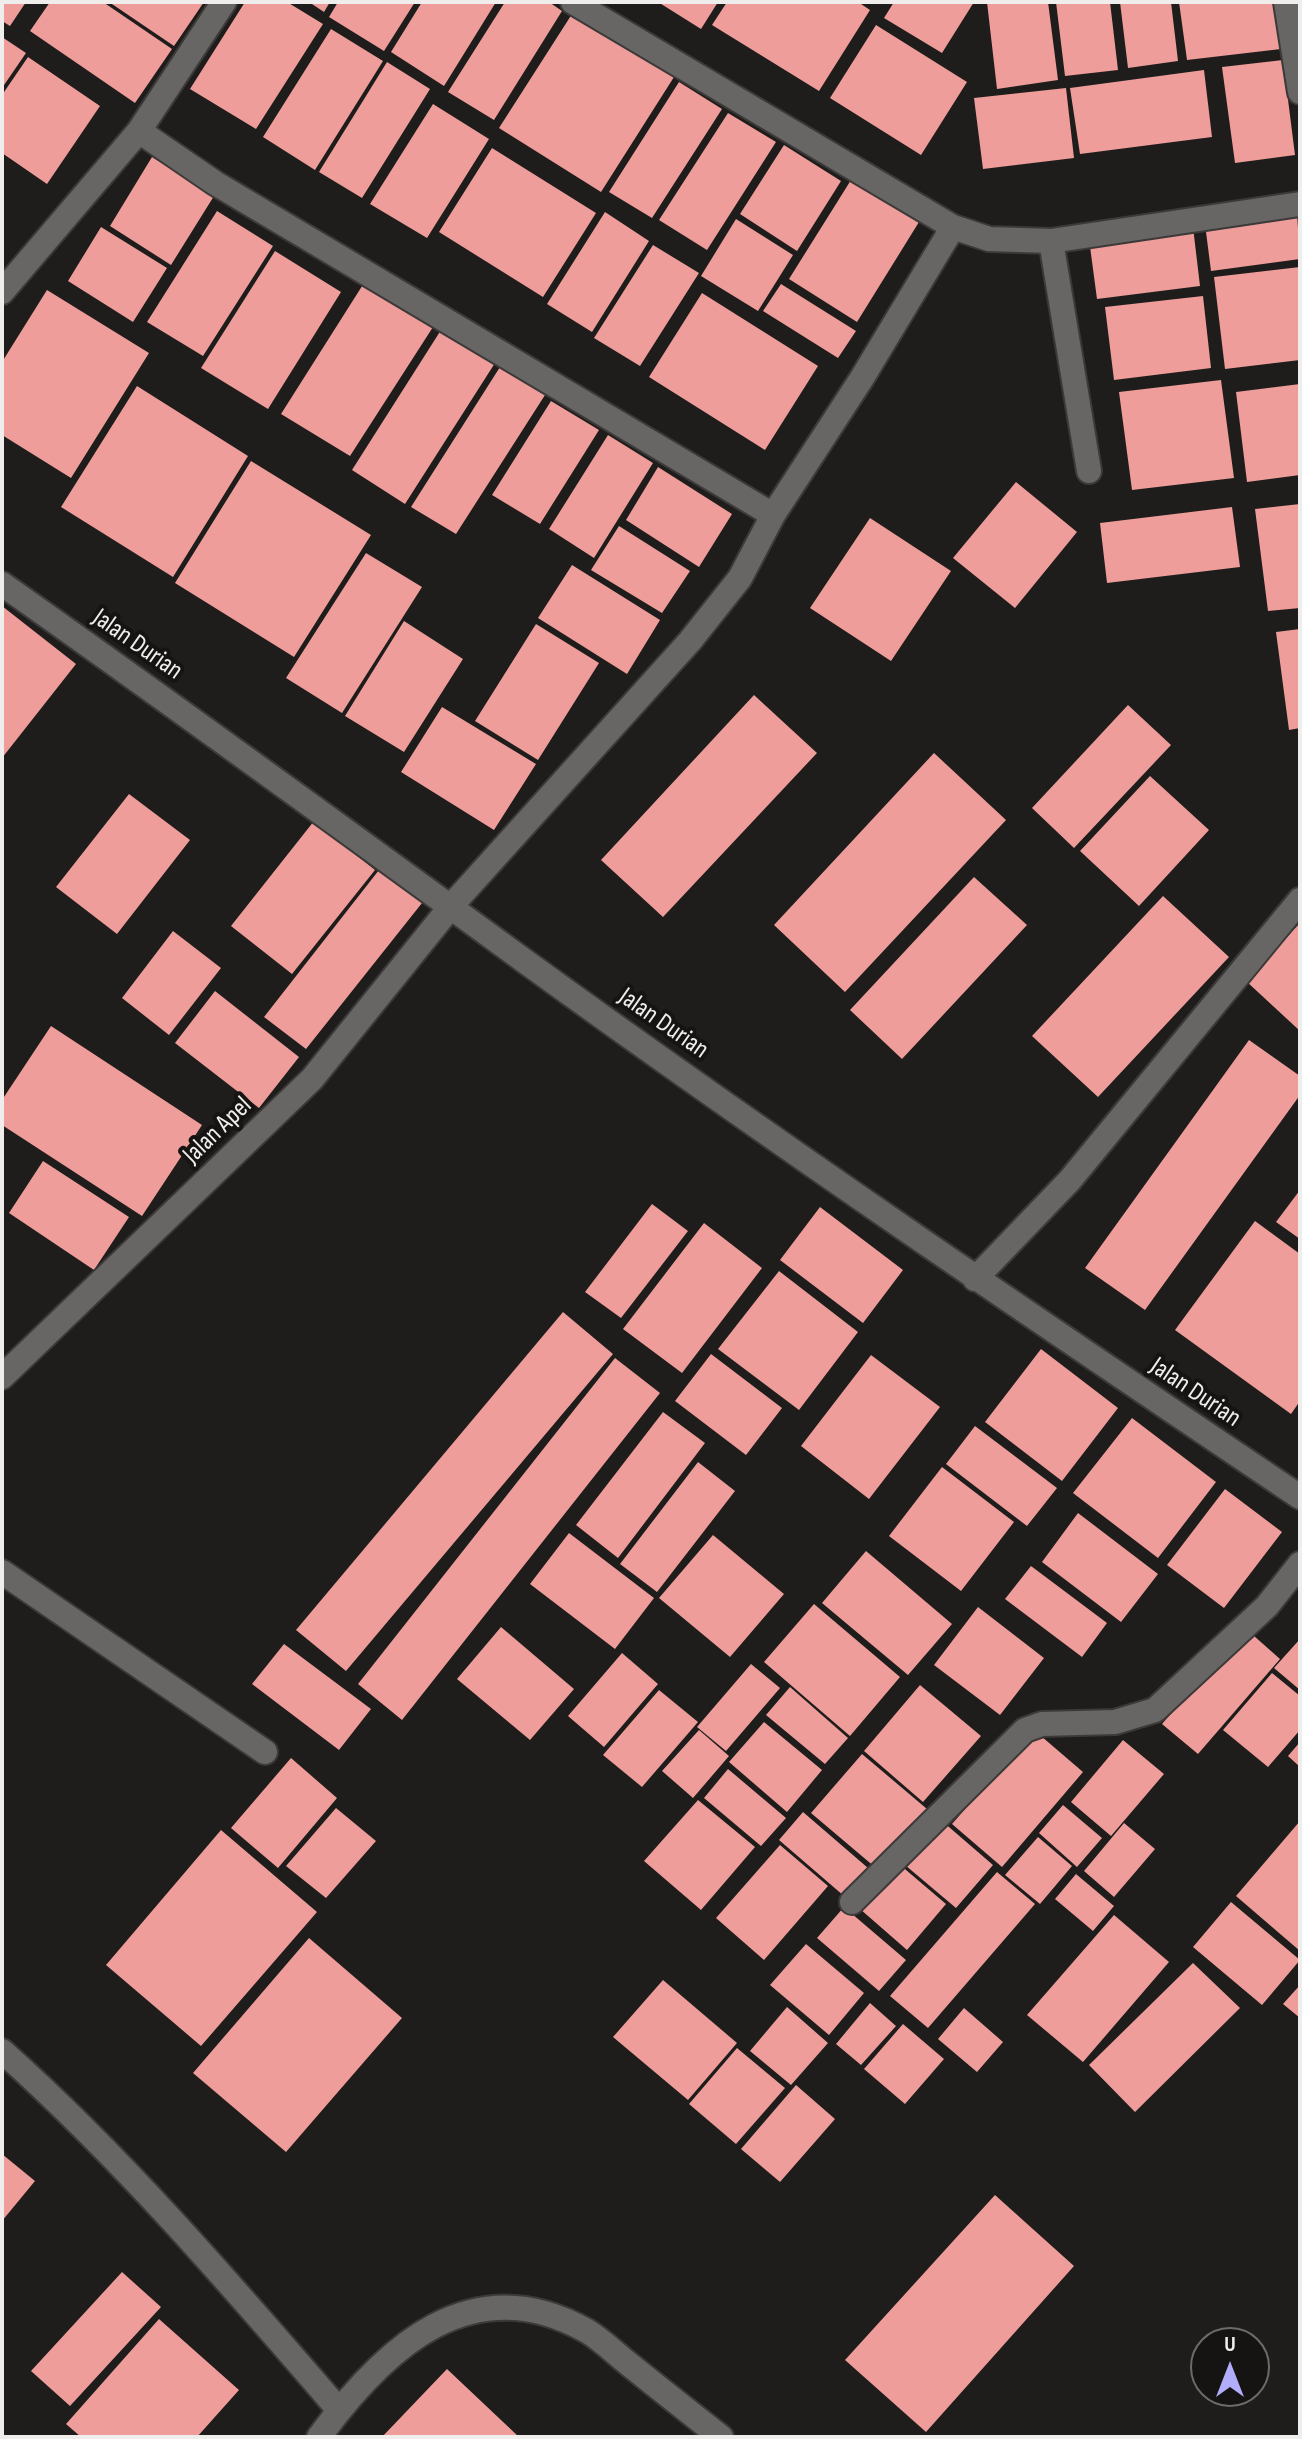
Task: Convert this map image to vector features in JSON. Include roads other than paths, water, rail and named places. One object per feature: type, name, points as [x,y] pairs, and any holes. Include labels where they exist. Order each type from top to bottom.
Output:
[{"type":"street","points":[[2,292],[139,131],[224,2]]},
{"type":"street","points":[[573,2],[953,227],[989,239],[1051,241],[1300,204]]},
{"type":"street","points":[[1286,2],[1300,92]]},
{"type":"street","points":[[139,131],[215,183],[773,515]]},
{"type":"street","name":"Jalan Apel","points":[[2,1377],[312,1079],[452,905],[690,641],[740,578],[773,515],[862,378],[953,227]]},
{"type":"street","points":[[1051,241],[1089,471]]},
{"type":"street","name":"Jalan Durian","points":[[2,584],[452,905],[524,960],[975,1279],[1300,1497]]},
{"type":"street","points":[[975,1279],[1070,1180],[1300,900]]},
{"type":"street","points":[[852,1902],[1025,1730],[1042,1724],[1115,1722],[1155,1710],[1267,1606],[1300,1564]]},
{"type":"street","points":[[2,1572],[265,1752]]},
{"type":"street","points":[[2,2051],[46,2090],[234,2288],[339,2410]]},
{"type":"street","points":[[319,2437],[339,2410],[398,2348],[440,2321],[481,2307],[536,2309],[588,2332],[721,2437]]}]
